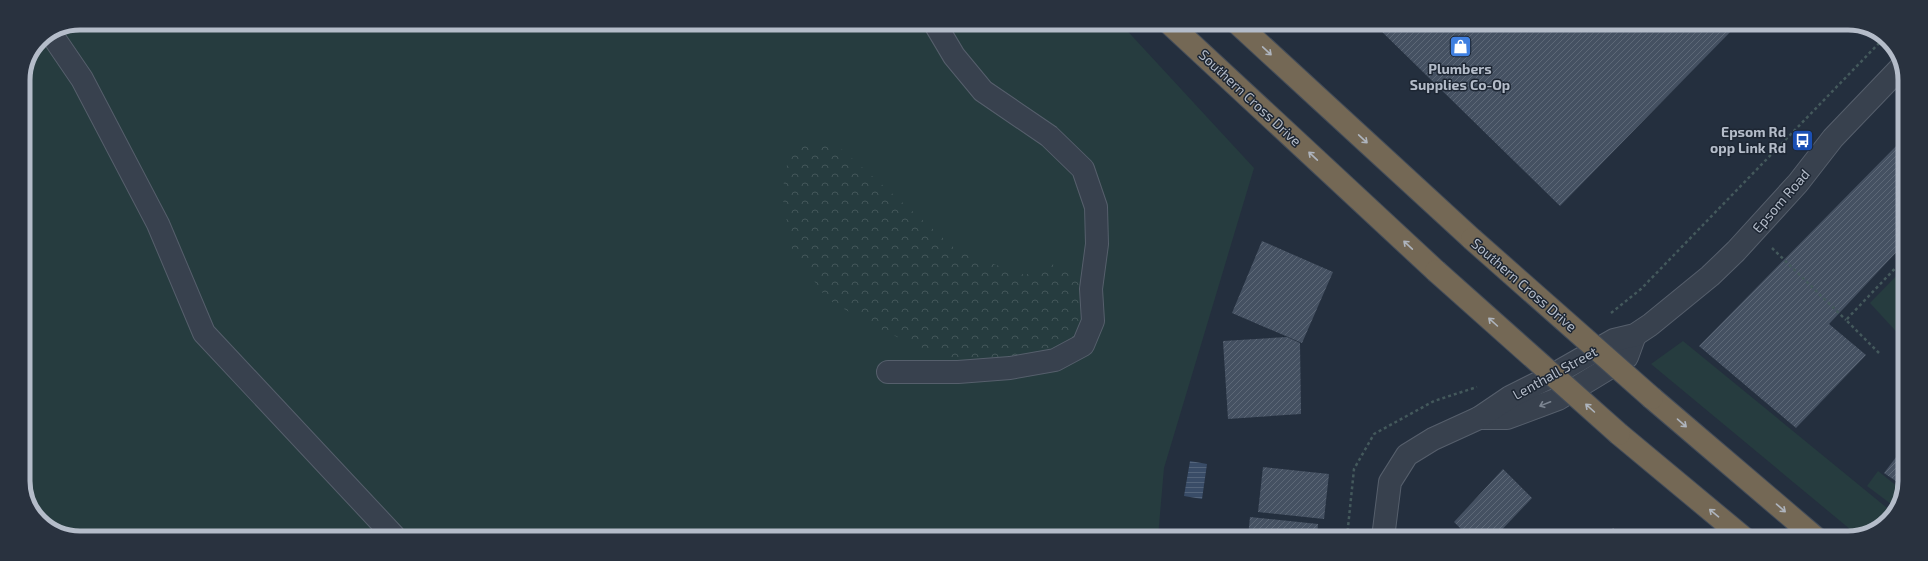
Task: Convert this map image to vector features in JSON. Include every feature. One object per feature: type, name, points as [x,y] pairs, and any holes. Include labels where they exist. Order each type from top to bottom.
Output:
[{"type":"highway","name":"Southern Cross Drive","points":[[1176,30],[1436,271],[1619,434],[1736,531]]},
{"type":"highway","name":"Southern Cross Drive","points":[[1245,30],[1472,239],[1652,398],[1808,531]]},
{"type":"street","points":[[888,372],[958,372],[1010,368],[1055,360],[1083,345],[1093,321],[1091,289],[1097,244],[1096,207],[1083,170],[1049,136],[983,91],[954,56],[939,30]]},
{"type":"street","points":[[54,37],[82,79],[158,224],[204,333],[389,531]]},
{"type":"street","name":"Epsom Road","points":[[1642,330],[1710,276],[1736,250],[1798,183],[1833,138],[1897,71]]},
{"type":"street","name":"Lenthall Street","points":[[1384,531],[1390,482],[1407,455],[1433,439],[1479,418],[1507,418],[1558,399],[1627,357],[1642,330]]},
{"type":"path","points":[[1608,316],[1641,289],[1881,42]]},
{"type":"path","points":[[1771,246],[1879,353]]},
{"type":"path","points":[[1846,320],[1898,265]]},
{"type":"green space","points":[[80,30],[1127,30],[1254,168],[1164,468],[1159,531],[74,531],[61,527],[50,521],[38,509],[30,484],[30,80],[34,61],[38,52],[52,38],[70,31]]},
{"type":"green space","points":[[809,141],[839,147],[959,252],[1025,275],[1052,264],[1086,284],[1083,345],[971,364],[914,345],[868,323],[827,299],[792,250],[782,194],[788,159]]},
{"type":"green space","points":[[1898,274],[1898,333],[1870,303]]},
{"type":"green space","points":[[1683,341],[1889,510],[1873,524],[1858,530],[1852,531],[1651,364]]},
{"type":"green space","points":[[1878,471],[1898,487],[1892,505],[1867,486]]},
{"type":"water","points":[[1190,461],[1207,464],[1202,499],[1184,496]]},
{"type":"building","points":[[1380,30],[1732,30],[1560,206]]},
{"type":"building","points":[[1898,144],[1898,250],[1829,324],[1866,355],[1796,428],[1699,346]]},
{"type":"building","points":[[1262,241],[1333,272],[1302,343],[1232,313]]},
{"type":"building","points":[[1287,337],[1300,343],[1301,414],[1228,419],[1223,341]]},
{"type":"building","points":[[1898,455],[1898,483],[1884,473]]},
{"type":"building","points":[[1263,467],[1329,474],[1324,519],[1258,512]]},
{"type":"building","points":[[1503,469],[1532,498],[1501,531],[1463,531],[1454,522]]},
{"type":"building","points":[[1250,517],[1318,524],[1317,531],[1249,531]]},
{"type":"place","name":"Plumbers Supplies Co-Op","points":[[1460,47]]},
{"type":"place","name":"Epsom Rd opp Link Rd","points":[[1802,140]]}]
